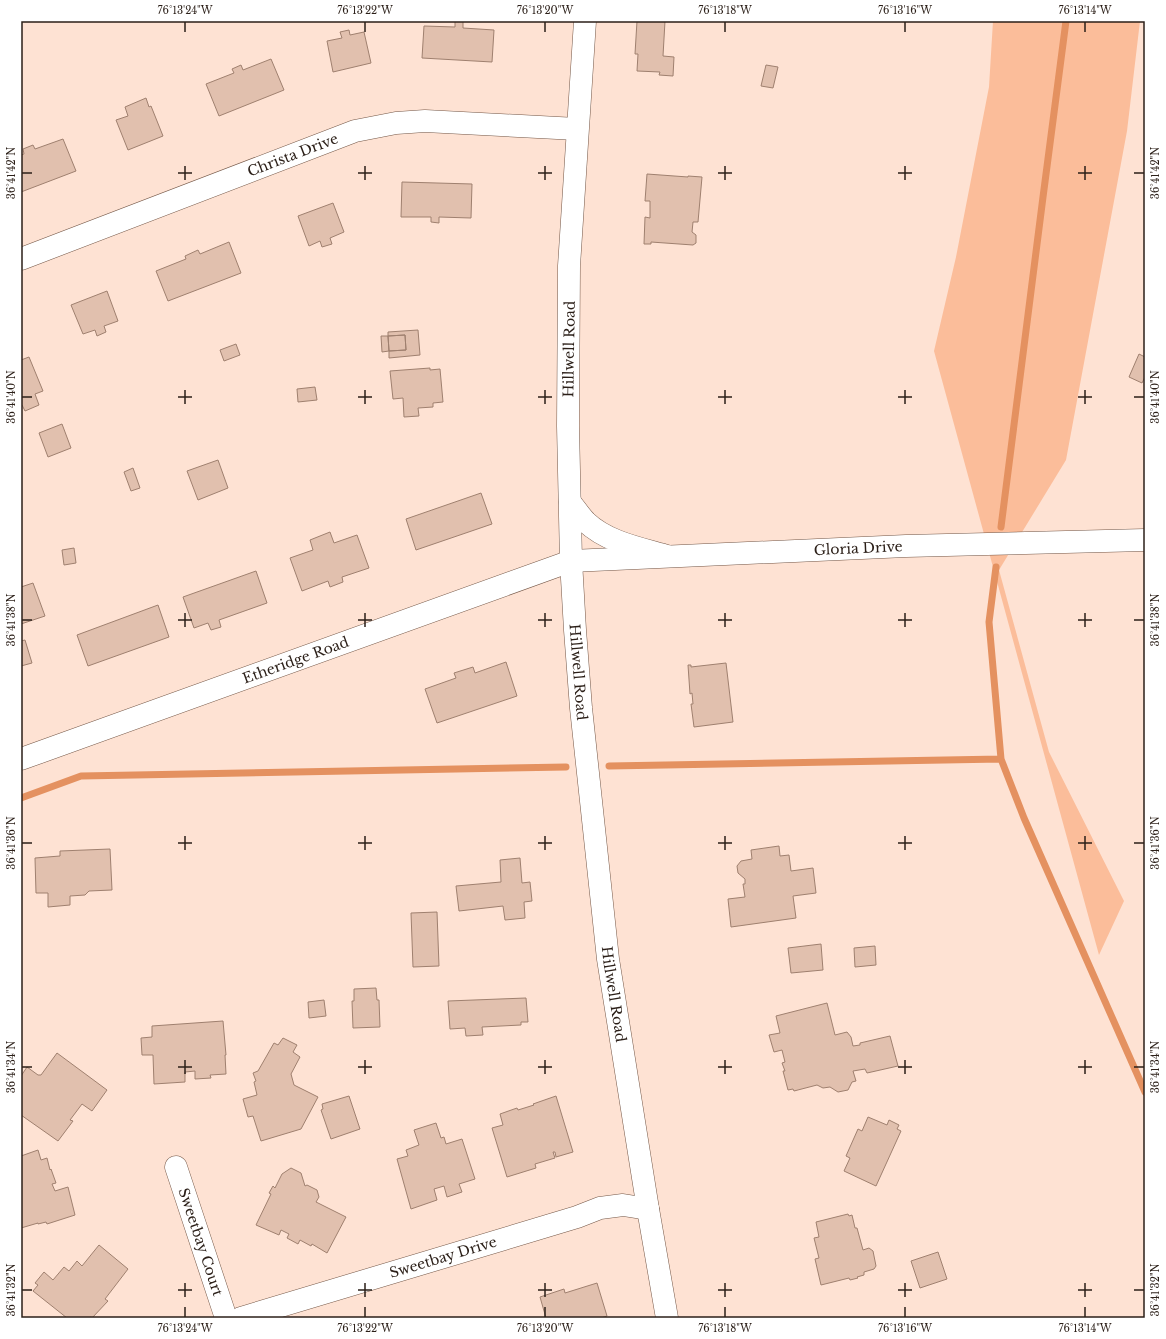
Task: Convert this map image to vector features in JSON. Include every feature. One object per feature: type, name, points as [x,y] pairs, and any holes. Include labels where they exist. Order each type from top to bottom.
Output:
[{"type":"street","name":"Hillwell Road","points":[[585,21],[577,129],[570,266],[568,426],[571,561],[581,708],[608,959],[667,1318]]},
{"type":"street","name":"Christa Drive","points":[[21,259],[355,131],[396,122],[425,121],[577,129]]},
{"type":"street","points":[[570,502],[586,522],[599,531],[626,545],[667,556]]},
{"type":"street","name":"Gloria Drive","points":[[571,561],[906,546],[1145,540]]},
{"type":"street","name":"Etheridge Road","points":[[21,759],[571,561]]},
{"type":"street","name":"Sweetbay Court","points":[[176,1167],[226,1318]]},
{"type":"street","name":"Sweetbay Drive","points":[[240,1318],[577,1217],[600,1208],[623,1205],[648,1209]]},
{"type":"shaded area","points":[[993,21],[1140,21],[1127,131],[1066,460],[999,570],[1049,752],[1124,901],[1099,955],[934,351],[956,257],[989,87]]},
{"type":"building","points":[[455,21],[463,21],[463,28],[494,30],[492,62],[422,58],[424,26],[455,27]]},
{"type":"building","points":[[637,21],[665,21],[663,56],[674,57],[673,76],[659,75],[660,72],[637,71],[638,54],[635,54]]},
{"type":"building","points":[[349,30],[350,35],[364,32],[371,63],[333,72],[327,41],[342,38],[340,32]]},
{"type":"building","points":[[271,59],[284,90],[219,116],[206,84],[234,73],[232,69],[241,65],[243,70]]},
{"type":"building","points":[[766,65],[778,67],[773,88],[761,86]]},
{"type":"building","points":[[146,98],[149,107],[151,106],[163,136],[128,150],[116,120],[128,116],[125,107]]},
{"type":"building","points":[[63,139],[76,171],[21,192],[21,155],[24,154],[23,149],[33,145],[35,149]]},
{"type":"building","points":[[647,174],[702,177],[698,222],[693,222],[692,232],[696,235],[696,243],[693,245],[651,242],[651,244],[644,244],[645,217],[650,218],[650,201],[645,201]]},
{"type":"building","points":[[402,182],[472,184],[471,218],[439,217],[439,223],[431,222],[431,217],[401,217]]},
{"type":"building","points":[[333,203],[344,232],[330,238],[332,244],[322,247],[320,241],[309,246],[298,216]]},
{"type":"building","points":[[229,242],[241,273],[168,301],[156,271],[186,259],[185,256],[198,250],[200,254]]},
{"type":"building","points":[[107,291],[118,321],[104,326],[106,332],[97,336],[95,330],[83,334],[71,305]]},
{"type":"building","points":[[418,330],[420,355],[389,358],[389,351],[406,350],[405,335],[388,336],[388,332]]},
{"type":"building","points":[[405,335],[406,350],[389,351],[388,336]]},
{"type":"building","points":[[381,336],[388,336],[389,351],[382,352]]},
{"type":"building","points":[[236,344],[240,355],[224,361],[220,350]]},
{"type":"building","points":[[1139,354],[1145,357],[1145,377],[1142,383],[1129,377]]},
{"type":"building","points":[[29,357],[43,391],[35,394],[39,405],[25,411],[21,405],[21,360]]},
{"type":"building","points":[[430,368],[430,370],[440,369],[443,402],[433,403],[433,407],[418,408],[419,416],[404,417],[403,398],[393,399],[390,371]]},
{"type":"building","points":[[315,387],[317,400],[298,402],[297,389]]},
{"type":"building","points":[[62,424],[71,448],[48,457],[39,433]]},
{"type":"building","points":[[218,460],[228,488],[198,500],[187,471]]},
{"type":"building","points":[[133,468],[140,488],[131,491],[124,472]]},
{"type":"building","points":[[481,493],[492,524],[416,550],[406,519]]},
{"type":"building","points":[[330,532],[334,543],[357,535],[369,568],[342,577],[343,582],[330,587],[328,581],[302,591],[290,558],[313,550],[310,540]]},
{"type":"building","points":[[74,548],[76,563],[64,565],[62,550]]},
{"type":"building","points":[[256,571],[267,603],[219,620],[221,627],[211,630],[208,623],[194,628],[183,597]]},
{"type":"building","points":[[33,583],[45,616],[21,624],[21,587]]},
{"type":"building","points":[[158,605],[169,637],[88,666],[77,635]]},
{"type":"building","points":[[25,640],[32,663],[21,666],[21,641]]},
{"type":"building","points":[[506,662],[517,696],[437,723],[425,689],[456,678],[454,673],[473,667],[475,673]]},
{"type":"building","points":[[726,663],[733,722],[694,727],[691,704],[693,704],[692,693],[690,694],[688,665],[691,665],[691,667]]},
{"type":"building","points":[[779,846],[780,856],[789,855],[791,871],[813,868],[816,893],[793,896],[796,918],[731,927],[728,899],[745,897],[743,884],[745,884],[745,879],[738,873],[737,866],[741,861],[752,859],[751,850]]},
{"type":"building","points":[[110,849],[112,890],[89,891],[85,895],[70,896],[70,905],[48,907],[48,893],[36,893],[35,858],[60,856],[60,851]]},
{"type":"building","points":[[520,858],[522,883],[530,882],[532,901],[524,902],[525,918],[505,920],[503,906],[459,911],[456,886],[501,882],[500,860]]},
{"type":"building","points":[[437,912],[439,966],[413,967],[411,913]]},
{"type":"building","points":[[821,944],[823,970],[791,973],[788,948]]},
{"type":"building","points":[[875,946],[876,965],[855,967],[854,948]]},
{"type":"building","points":[[376,988],[377,1000],[379,1000],[380,1027],[353,1028],[352,1001],[354,1001],[354,989]]},
{"type":"building","points":[[526,998],[528,1022],[521,1022],[521,1025],[482,1027],[483,1035],[466,1036],[465,1028],[450,1029],[448,1001]]},
{"type":"building","points":[[324,1000],[326,1016],[309,1018],[308,1002]]},
{"type":"building","points":[[827,1003],[835,1035],[847,1032],[851,1037],[853,1046],[890,1036],[898,1066],[867,1073],[865,1069],[853,1071],[856,1081],[852,1082],[848,1090],[838,1092],[830,1087],[823,1088],[817,1085],[794,1091],[793,1089],[788,1090],[783,1071],[785,1071],[782,1063],[785,1062],[782,1050],[774,1052],[769,1035],[780,1033],[776,1016]]},
{"type":"building","points":[[223,1021],[226,1074],[210,1075],[211,1078],[195,1079],[195,1071],[185,1072],[185,1082],[154,1084],[153,1055],[142,1055],[141,1038],[152,1037],[152,1026]]},
{"type":"building","points":[[283,1038],[297,1045],[293,1052],[300,1057],[291,1074],[294,1085],[318,1097],[301,1129],[261,1141],[253,1116],[248,1117],[243,1099],[257,1095],[254,1082],[256,1081],[253,1073],[258,1071],[274,1043],[278,1045]]},
{"type":"building","points":[[57,1053],[107,1090],[92,1111],[82,1104],[70,1120],[73,1121],[58,1141],[21,1115],[21,1076],[27,1067],[38,1075],[41,1075]]},
{"type":"building","points":[[349,1096],[360,1129],[331,1139],[321,1110],[323,1109],[322,1104]]},
{"type":"building","points":[[556,1096],[573,1152],[556,1157],[555,1152],[553,1152],[555,1158],[535,1164],[536,1168],[507,1177],[492,1128],[503,1125],[500,1114],[517,1108],[518,1110],[534,1105],[533,1104]]},
{"type":"building","points":[[868,1117],[887,1125],[889,1120],[899,1125],[897,1129],[901,1131],[876,1186],[844,1171],[850,1158],[846,1156],[858,1129],[862,1131]]},
{"type":"building","points":[[436,1123],[441,1138],[444,1137],[446,1144],[462,1139],[475,1179],[459,1184],[462,1192],[447,1197],[444,1186],[434,1189],[437,1200],[411,1209],[397,1159],[408,1156],[406,1150],[419,1145],[414,1130]]},
{"type":"building","points":[[38,1150],[41,1160],[47,1158],[50,1170],[51,1169],[56,1183],[52,1184],[55,1191],[68,1187],[75,1215],[47,1224],[46,1222],[38,1223],[21,1228],[21,1156]]},
{"type":"building","points":[[291,1168],[301,1173],[305,1186],[307,1185],[317,1190],[319,1197],[316,1202],[346,1217],[327,1253],[312,1244],[311,1246],[300,1240],[298,1244],[287,1238],[289,1234],[281,1230],[279,1235],[256,1225],[271,1194],[269,1193],[273,1186],[275,1188],[282,1174]]},
{"type":"building","points":[[848,1214],[849,1216],[852,1215],[863,1250],[869,1248],[873,1251],[876,1266],[874,1269],[864,1272],[864,1275],[857,1277],[858,1278],[850,1280],[849,1278],[821,1285],[815,1259],[819,1258],[814,1238],[819,1237],[816,1222]]},
{"type":"building","points":[[99,1245],[128,1269],[105,1299],[108,1301],[92,1318],[67,1318],[33,1291],[38,1285],[35,1283],[44,1272],[53,1280],[64,1267],[69,1271],[77,1261],[82,1266]]},
{"type":"building","points":[[938,1252],[947,1279],[920,1288],[911,1261]]},
{"type":"building","points":[[597,1283],[607,1316],[601,1318],[546,1318],[540,1297],[564,1289],[565,1293]]},
{"type":"waterway","points":[[1001,527],[1066,21]]},
{"type":"waterway","points":[[996,567],[989,622],[1001,759],[1024,818],[1145,1092]]},
{"type":"waterway","points":[[609,766],[1001,759]]},
{"type":"waterway","points":[[21,798],[81,776],[566,767]]}]
